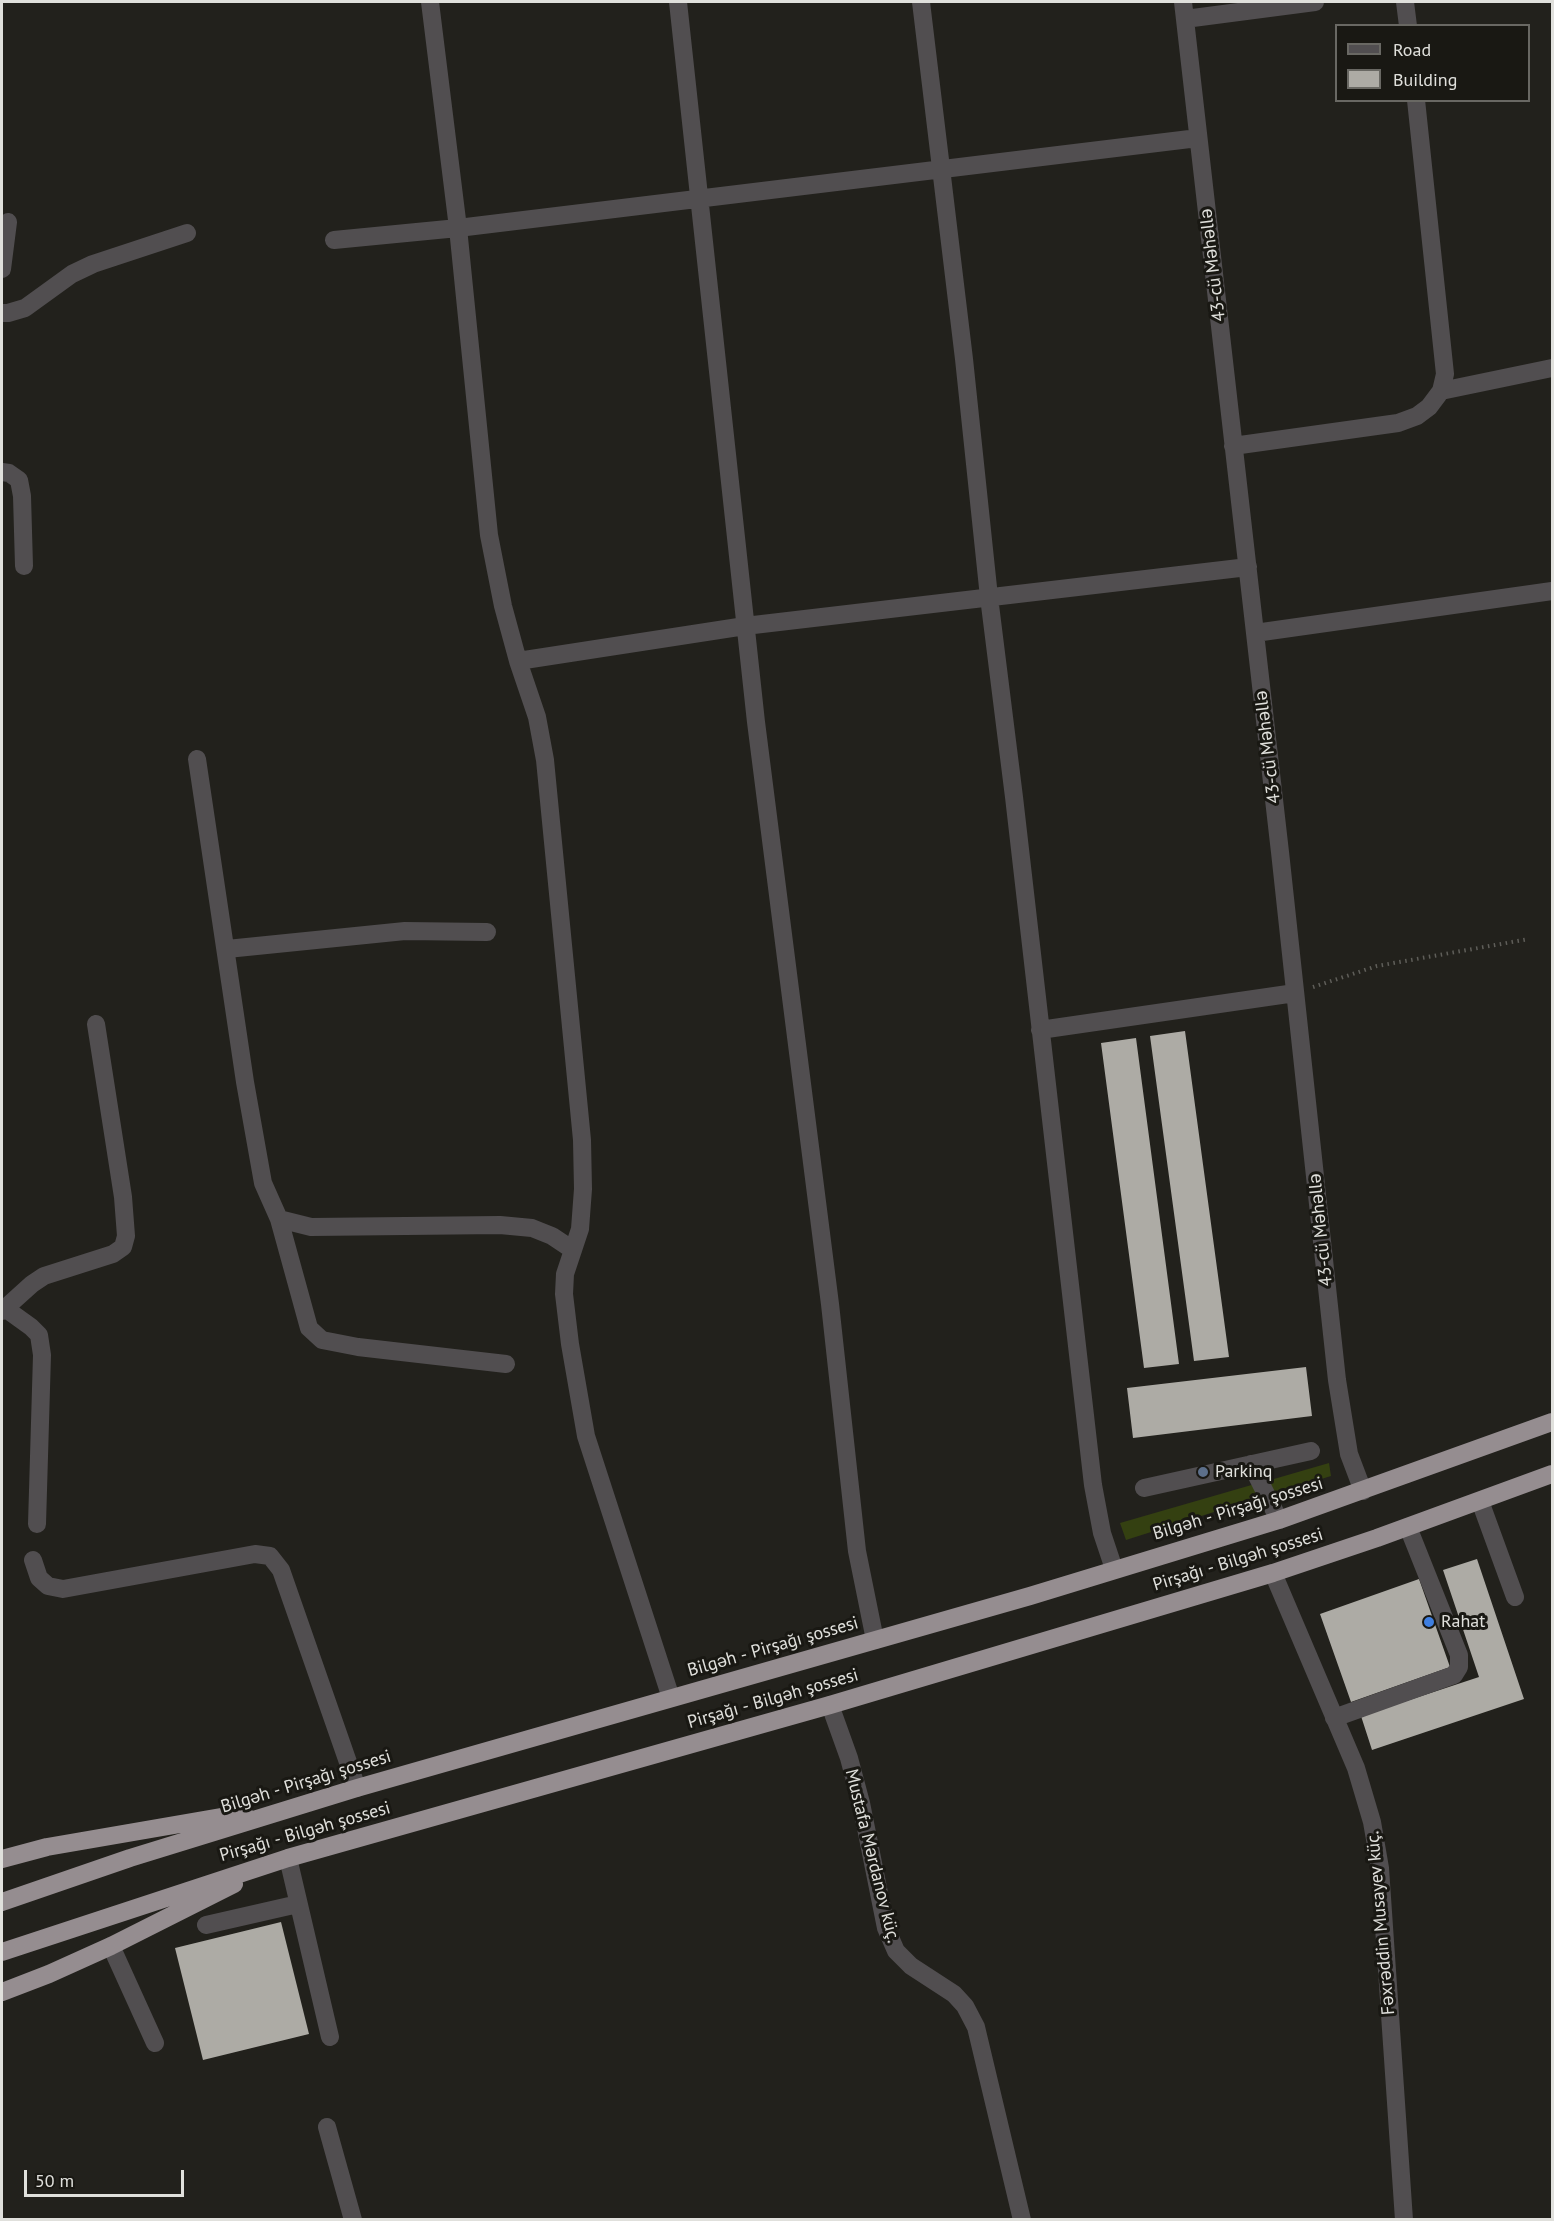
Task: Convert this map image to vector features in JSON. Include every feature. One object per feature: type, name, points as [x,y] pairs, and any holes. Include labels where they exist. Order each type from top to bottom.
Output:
[{"type":"highway","name":"Bilgəh - Pirşağı şossesi","points":[[2,1902],[130,1858],[357,1788],[1030,1596],[1279,1520],[1552,1422]]},
{"type":"highway","name":"Pirşağı - Bilgəh şossesi","points":[[2,1952],[148,1902],[288,1858],[830,1705],[1273,1573],[1552,1474]]},
{"type":"highway","points":[[2,1859],[47,1847],[317,1800]]},
{"type":"highway","points":[[2,1992],[111,1946],[288,1858]]},
{"type":"street","points":[[430,2],[458,228],[489,535],[503,606],[537,717],[545,760],[582,1140],[584,1189],[580,1229],[565,1274],[564,1294],[570,1344],[586,1436],[671,1698]]},
{"type":"street","points":[[678,2],[701,199],[745,626],[797,1056],[830,1304],[857,1551],[874,1640]]},
{"type":"street","points":[[921,2],[942,171],[988,597],[1093,1485],[1102,1533],[1114,1569]]},
{"type":"street","points":[[1184,10],[1315,2]]},
{"type":"street","points":[[1405,2],[1408,24]]},
{"type":"street","name":"43-cü Məhəllə","points":[[1184,10],[1256,633],[1342,1423],[1349,1454],[1363,1491]]},
{"type":"street","points":[[1233,446],[1398,423],[1417,416],[1429,407],[1441,391],[1444,374],[1416,102]]},
{"type":"street","points":[[334,240],[458,228],[942,171],[1198,138]]},
{"type":"street","points":[[2,269],[8,222]]},
{"type":"street","points":[[2,313],[25,308],[72,274],[93,264],[187,233]]},
{"type":"street","points":[[1441,391],[1552,368]]},
{"type":"street","points":[[2,472],[9,473],[19,480],[22,496],[24,566]]},
{"type":"street","points":[[518,661],[745,626],[1248,567]]},
{"type":"street","points":[[1256,633],[1552,591]]},
{"type":"street","points":[[197,759],[262,1183],[279,1219],[309,1328],[322,1340],[357,1347],[506,1364]]},
{"type":"street","points":[[227,949],[405,931],[487,932]]},
{"type":"street","points":[[1040,1030],[1295,993]]},
{"type":"street","points":[[37,1524],[42,1355],[39,1335],[31,1327],[4,1310],[44,1276],[113,1254],[123,1246],[126,1236],[123,1197],[96,1024]]},
{"type":"street","points":[[279,1219],[311,1227],[500,1225],[532,1228],[552,1236],[573,1250]]},
{"type":"street","points":[[1144,1488],[1311,1451]]},
{"type":"street","points":[[1251,1464],[1279,1520]]},
{"type":"street","points":[[1479,1501],[1515,1597]]},
{"type":"street","points":[[1334,1718],[1454,1675],[1460,1667],[1459,1654],[1408,1527]]},
{"type":"street","points":[[33,1560],[39,1578],[48,1586],[63,1589],[255,1554],[270,1556],[281,1570],[357,1788]]},
{"type":"street","name":"Fəxrəddin Musayev küç.","points":[[1273,1573],[1356,1768],[1369,1811],[1380,1868],[1404,2220]]},
{"type":"street","name":"Mustafa Mərdanov küç.","points":[[830,1705],[849,1758],[861,1803],[886,1928],[896,1951],[911,1966],[954,1994],[965,2006],[976,2027],[1022,2220]]},
{"type":"street","points":[[288,1858],[330,2037]]},
{"type":"street","points":[[206,1925],[298,1904]]},
{"type":"street","points":[[111,1946],[155,2043]]},
{"type":"street","points":[[327,2127],[353,2220]]},
{"type":"path","points":[[1295,993],[1377,966],[1529,939]]},
{"type":"green space","points":[[1329,1463],[1331,1476],[1273,1494],[1267,1481]]},
{"type":"green space","points":[[1255,1484],[1261,1497],[1126,1540],[1120,1523]]},
{"type":"building","points":[[1185,1031],[1229,1357],[1194,1361],[1150,1036]]},
{"type":"building","points":[[1136,1038],[1179,1364],[1144,1368],[1101,1043]]},
{"type":"building","points":[[1306,1367],[1312,1416],[1133,1438],[1127,1388]]},
{"type":"building","points":[[1477,1559],[1524,1699],[1372,1750],[1361,1716],[1479,1677],[1443,1570]]},
{"type":"building","points":[[1419,1579],[1450,1667],[1351,1702],[1320,1614]]},
{"type":"building","points":[[281,1922],[309,2034],[203,2060],[175,1948]]},
{"type":"place","name":"Parkinq","points":[[1203,1472]]},
{"type":"place","name":"Rahat","points":[[1429,1622]]}]
